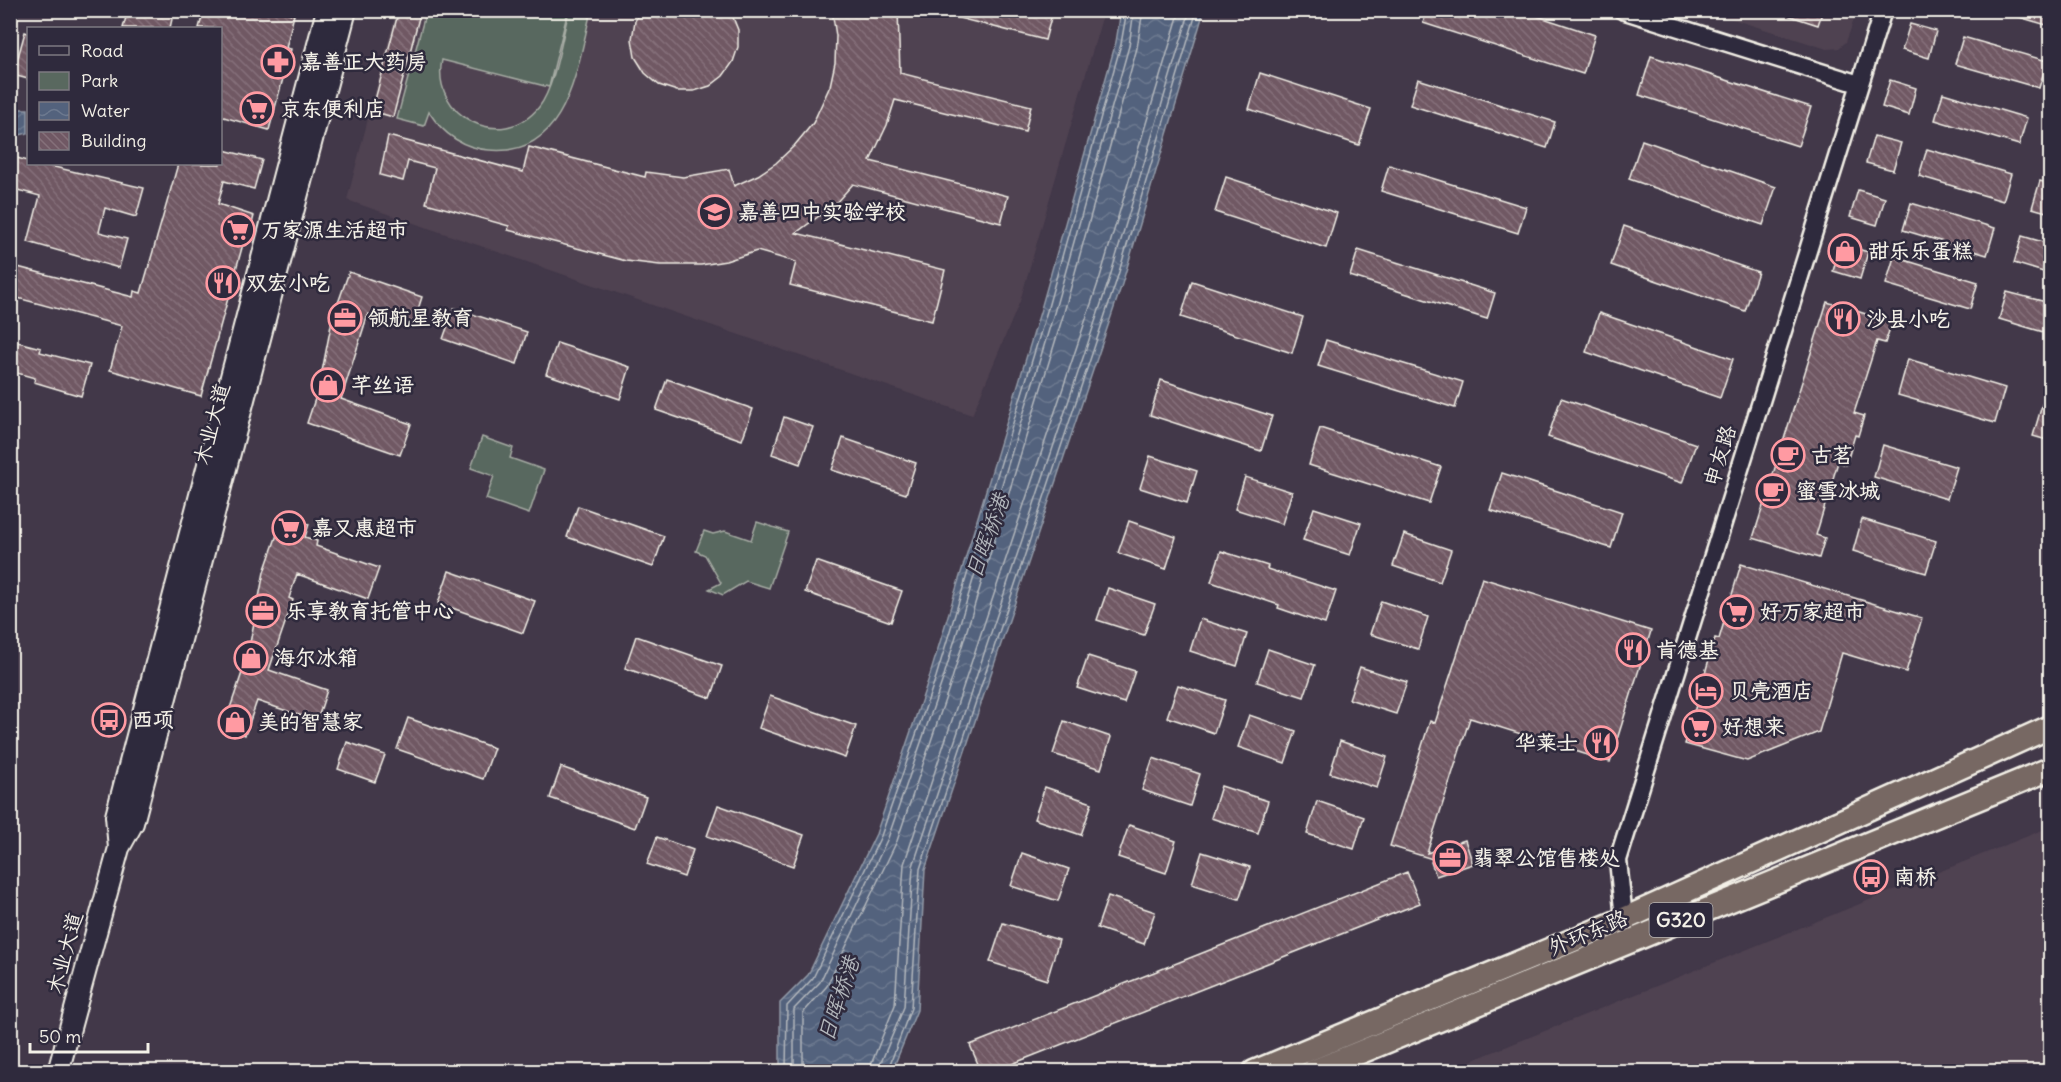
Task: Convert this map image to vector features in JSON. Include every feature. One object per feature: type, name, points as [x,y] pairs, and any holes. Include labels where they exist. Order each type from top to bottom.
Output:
[{"type":"highway","name":"外环东路","points":[[1254,1071],[1624,919],[2050,727]]},
{"type":"highway","name":"外环东路","points":[[1312,1071],[2050,769]]},
{"type":"main road","name":"木业大道","points":[[119,848],[116,816],[327,10]]},
{"type":"main road","name":"木业大道","points":[[58,1071],[119,848],[133,823],[136,812],[346,10]]},
{"type":"street","points":[[1622,10],[1859,84]]},
{"type":"street","name":"申友路","points":[[1624,919],[1618,860],[1883,10]]},
{"type":"shaded area","name":"嘉善四中实验学校","points":[[396,11],[1104,11],[1020,301],[972,415],[347,200]]},
{"type":"shaded area","points":[[1707,11],[1857,11],[1846,42],[1839,48],[1827,49]]},
{"type":"shaded area","points":[[2050,827],[2050,1071],[1446,1071]]},
{"type":"green space","points":[[426,11],[568,11],[549,87],[569,11],[591,11],[573,82],[564,104],[552,124],[536,140],[515,149],[480,149],[462,143],[447,133],[429,112],[424,126],[397,119]],"holes":[[[442,60],[549,87],[539,107],[524,120],[507,127],[489,127],[472,122],[458,112],[447,97],[441,80]]]},
{"type":"green space","points":[[482,437],[513,448],[510,458],[544,470],[529,514],[486,499],[494,476],[471,468]]},
{"type":"green space","points":[[757,522],[788,532],[769,588],[746,581],[723,595],[709,589],[721,583],[705,555],[696,551],[704,531],[713,534],[725,531],[751,540]]},
{"type":"water","name":"日晖桥港","points":[[1121,11],[1204,11],[1122,284],[925,870],[917,1010],[892,1071],[780,1071],[780,1003],[808,975],[876,834],[930,675],[1041,309],[1116,42]]},
{"type":"water","points":[[10,109],[27,109],[27,133],[11,137]]},
{"type":"building","points":[[128,10],[174,10],[170,27],[123,27]]},
{"type":"building","points":[[204,10],[279,10],[294,15],[286,48],[291,49],[269,130],[222,117],[222,27],[199,27]]},
{"type":"building","points":[[399,10],[421,10],[393,117],[372,111]]},
{"type":"building","points":[[641,10],[730,10],[738,30],[738,47],[733,62],[723,76],[710,86],[694,91],[677,91],[659,85],[645,73],[635,57],[632,39],[635,21]]},
{"type":"building","points":[[832,10],[898,10],[900,73],[1031,106],[1025,132],[895,100],[887,125],[870,161],[1008,196],[1001,223],[853,184],[834,205],[796,233],[945,270],[932,321],[790,285],[796,262],[757,251],[726,261],[701,265],[660,265],[626,261],[508,230],[509,226],[426,203],[435,168],[408,161],[403,181],[380,175],[388,136],[523,172],[529,147],[645,177],[646,172],[683,177],[729,169],[734,186],[758,175],[776,163],[813,123],[830,86],[835,63],[836,36]]},
{"type":"building","points":[[947,10],[1039,10],[1052,14],[1045,40],[947,15]]},
{"type":"building","points":[[1427,10],[1519,10],[1595,35],[1583,74],[1423,23]]},
{"type":"building","points":[[1781,10],[1823,10],[1818,25],[1781,13]]},
{"type":"building","points":[[2010,10],[2050,10],[2050,26],[2009,14]]},
{"type":"building","points":[[1910,24],[1936,31],[1929,58],[1902,50]]},
{"type":"building","points":[[25,32],[27,33],[27,79],[13,75]]},
{"type":"building","points":[[1963,37],[2047,61],[2039,88],[1955,64]]},
{"type":"building","points":[[1651,56],[1811,107],[1798,146],[1639,95]]},
{"type":"building","points":[[1260,73],[1371,109],[1359,145],[1249,109]]},
{"type":"building","points":[[1418,79],[1555,122],[1547,148],[1410,105]]},
{"type":"building","points":[[1890,80],[1916,88],[1909,115],[1882,107]]},
{"type":"building","points":[[1943,93],[2027,118],[2019,145],[1935,120]]},
{"type":"building","points":[[1874,136],[1901,143],[1893,170],[1866,163]]},
{"type":"building","points":[[1642,140],[1776,187],[1763,225],[1629,179]]},
{"type":"building","points":[[1927,149],[2011,174],[2003,201],[1919,176]]},
{"type":"building","points":[[222,150],[262,160],[254,189],[224,181],[218,204],[254,216],[246,245],[243,244],[201,396],[110,370],[122,326],[10,296],[10,265],[133,297],[134,291],[141,293],[178,165],[222,165]]},
{"type":"building","points":[[17,158],[27,161],[27,165],[50,166],[144,188],[136,217],[105,208],[99,232],[127,239],[119,268],[28,242],[40,196],[10,188]]},
{"type":"building","points":[[1389,165],[1526,207],[1518,233],[1381,191]]},
{"type":"building","points":[[1226,177],[1337,213],[1326,248],[1215,212]]},
{"type":"building","points":[[2040,181],[2050,184],[2050,213],[2032,208]]},
{"type":"building","points":[[1858,190],[1885,198],[1877,225],[1850,217]]},
{"type":"building","points":[[1911,203],[1995,228],[1987,255],[1903,230]]},
{"type":"building","points":[[1624,226],[1758,272],[1745,311],[1611,265]]},
{"type":"building","points":[[2022,236],[2050,244],[2050,274],[2014,263]]},
{"type":"building","points":[[1841,244],[1868,252],[1860,279],[1833,271]]},
{"type":"building","points":[[1358,250],[1495,293],[1487,319],[1350,276]]},
{"type":"building","points":[[1894,257],[1978,282],[1970,309],[1886,284]]},
{"type":"building","points":[[349,272],[422,297],[412,328],[368,314],[341,399],[411,424],[400,455],[307,423],[319,387],[332,320]]},
{"type":"building","points":[[1192,281],[1303,317],[1292,353],[1181,317]]},
{"type":"building","points":[[2007,292],[2050,303],[2050,334],[1999,319]]},
{"type":"building","points":[[1827,302],[1892,322],[1885,343],[1877,341],[1854,413],[1864,416],[1858,436],[1855,435],[1846,465],[1838,462],[1816,535],[1825,538],[1819,558],[1753,538]]},
{"type":"building","points":[[454,308],[527,332],[517,364],[443,339]]},
{"type":"building","points":[[1599,313],[1733,359],[1720,398],[1586,352]]},
{"type":"building","points":[[10,340],[41,348],[40,352],[90,365],[81,396],[34,382],[35,378],[10,371]]},
{"type":"building","points":[[1326,340],[1463,382],[1455,408],[1318,366]]},
{"type":"building","points":[[557,343],[630,367],[620,399],[546,374]]},
{"type":"building","points":[[1908,359],[2005,388],[1995,423],[1898,395]]},
{"type":"building","points":[[667,379],[753,409],[742,440],[656,410]]},
{"type":"building","points":[[1161,380],[1272,416],[1261,451],[1150,415]]},
{"type":"building","points":[[2047,388],[2050,389],[2050,441],[2033,436]]},
{"type":"building","points":[[1561,398],[1696,444],[1682,483],[1548,437]]},
{"type":"building","points":[[784,417],[813,427],[800,464],[772,454]]},
{"type":"building","points":[[1320,428],[1441,467],[1429,503],[1309,465]]},
{"type":"building","points":[[843,438],[916,463],[906,494],[832,470]]},
{"type":"building","points":[[1883,445],[1957,467],[1947,499],[1874,477]]},
{"type":"building","points":[[1150,456],[1197,471],[1187,503],[1140,488]]},
{"type":"building","points":[[1502,473],[1622,512],[1611,548],[1490,510]]},
{"type":"building","points":[[1245,477],[1292,492],[1282,524],[1235,509]]},
{"type":"building","points":[[578,506],[664,536],[653,567],[567,537]]},
{"type":"building","points":[[1314,508],[1361,523],[1350,555],[1303,540]]},
{"type":"building","points":[[294,519],[309,524],[305,537],[317,541],[316,546],[379,568],[368,599],[297,574],[289,598],[293,600],[269,670],[327,690],[317,721],[257,701],[245,735],[224,726],[247,658],[264,572],[281,523]]},
{"type":"building","points":[[1862,519],[1936,541],[1926,573],[1853,551]]},
{"type":"building","points":[[1129,521],[1176,537],[1166,569],[1118,553]]},
{"type":"building","points":[[1404,534],[1451,550],[1440,582],[1393,566]]},
{"type":"building","points":[[1221,551],[1268,566],[1267,569],[1336,591],[1325,624],[1278,608],[1279,605],[1211,582]]},
{"type":"building","points":[[816,561],[902,591],[891,622],[805,592]]},
{"type":"building","points":[[1741,564],[1922,618],[1906,672],[1842,653],[1819,732],[1747,761],[1685,744],[1715,638],[1719,639]]},
{"type":"building","points":[[449,571],[535,601],[523,633],[438,603]]},
{"type":"building","points":[[1482,578],[1651,631],[1610,762],[1470,718],[1427,853],[1465,840],[1473,864],[1436,876],[1431,862],[1436,860],[1390,846],[1430,721],[1435,723]]},
{"type":"building","points":[[1108,588],[1155,604],[1144,635],[1097,620]]},
{"type":"building","points":[[1381,601],[1428,617],[1418,649],[1370,634]]},
{"type":"building","points":[[1200,619],[1247,634],[1237,666],[1190,651]]},
{"type":"building","points":[[636,636],[722,666],[711,698],[625,668]]},
{"type":"building","points":[[1268,649],[1315,665],[1304,697],[1257,682]]},
{"type":"building","points":[[1088,656],[1135,671],[1124,703],[1077,688]]},
{"type":"building","points":[[1360,667],[1407,682],[1396,714],[1349,699]]},
{"type":"building","points":[[1178,685],[1225,700],[1214,733],[1167,717]]},
{"type":"building","points":[[770,696],[856,726],[845,758],[759,728]]},
{"type":"building","points":[[1249,715],[1296,731],[1285,763],[1238,747]]},
{"type":"building","points":[[408,718],[494,748],[483,779],[397,749]]},
{"type":"building","points":[[1064,721],[1111,737],[1101,769],[1053,754]]},
{"type":"building","points":[[1340,741],[1387,757],[1377,788],[1330,773]]},
{"type":"building","points":[[347,742],[385,755],[375,782],[338,769]]},
{"type":"building","points":[[1153,758],[1200,774],[1190,806],[1142,790]]},
{"type":"building","points":[[561,767],[646,797],[635,828],[550,798]]},
{"type":"building","points":[[1221,786],[1268,801],[1258,833],[1211,818]]},
{"type":"building","points":[[1045,787],[1092,803],[1081,835],[1034,819]]},
{"type":"building","points":[[1317,801],[1364,817],[1354,849],[1307,834]]},
{"type":"building","points":[[718,805],[804,835],[793,866],[707,836]]},
{"type":"building","points":[[1129,825],[1176,841],[1166,873],[1118,857]]},
{"type":"building","points":[[657,837],[693,850],[684,877],[647,864]]},
{"type":"building","points":[[1202,852],[1250,867],[1239,899],[1192,884]]},
{"type":"building","points":[[1022,853],[1069,869],[1058,901],[1011,886]]},
{"type":"building","points":[[1407,872],[1420,903],[994,1071],[981,1071],[970,1045]]},
{"type":"building","points":[[1108,896],[1155,912],[1144,944],[1097,928]]},
{"type":"building","points":[[1003,923],[1059,940],[1047,980],[990,962]]},
{"type":"place","name":"嘉善正大药房","points":[[278,62]]},
{"type":"place","name":"京东便利店","points":[[257,109]]},
{"type":"place","name":"嘉善四中实验学校","points":[[715,212]]},
{"type":"place","name":"万家源生活超市","points":[[238,230]]},
{"type":"place","name":"甜乐乐蛋糕","points":[[1845,251]]},
{"type":"place","name":"双宏小吃","points":[[223,283]]},
{"type":"place","name":"领航星教育","points":[[345,318]]},
{"type":"place","name":"沙县小吃","points":[[1843,319]]},
{"type":"place","name":"芊丝语","points":[[328,385]]},
{"type":"place","name":"古茗","points":[[1788,455]]},
{"type":"place","name":"蜜雪冰城","points":[[1773,491]]},
{"type":"place","name":"嘉又惠超市","points":[[289,528]]},
{"type":"place","name":"乐享教育托管中心","points":[[263,611]]},
{"type":"place","name":"好万家超市","points":[[1737,612]]},
{"type":"place","name":"肯德基","points":[[1633,650]]},
{"type":"place","name":"海尔冰箱","points":[[251,658]]},
{"type":"place","name":"贝壳酒店","points":[[1706,691]]},
{"type":"place","name":"西项","points":[[109,720]]},
{"type":"place","name":"美的智慧家","points":[[235,722]]},
{"type":"place","name":"好想来","points":[[1699,727]]},
{"type":"place","name":"华莱士","points":[[1601,743]]},
{"type":"place","name":"翡翠公馆售楼处","points":[[1450,858]]},
{"type":"place","name":"南桥","points":[[1871,877]]}]
